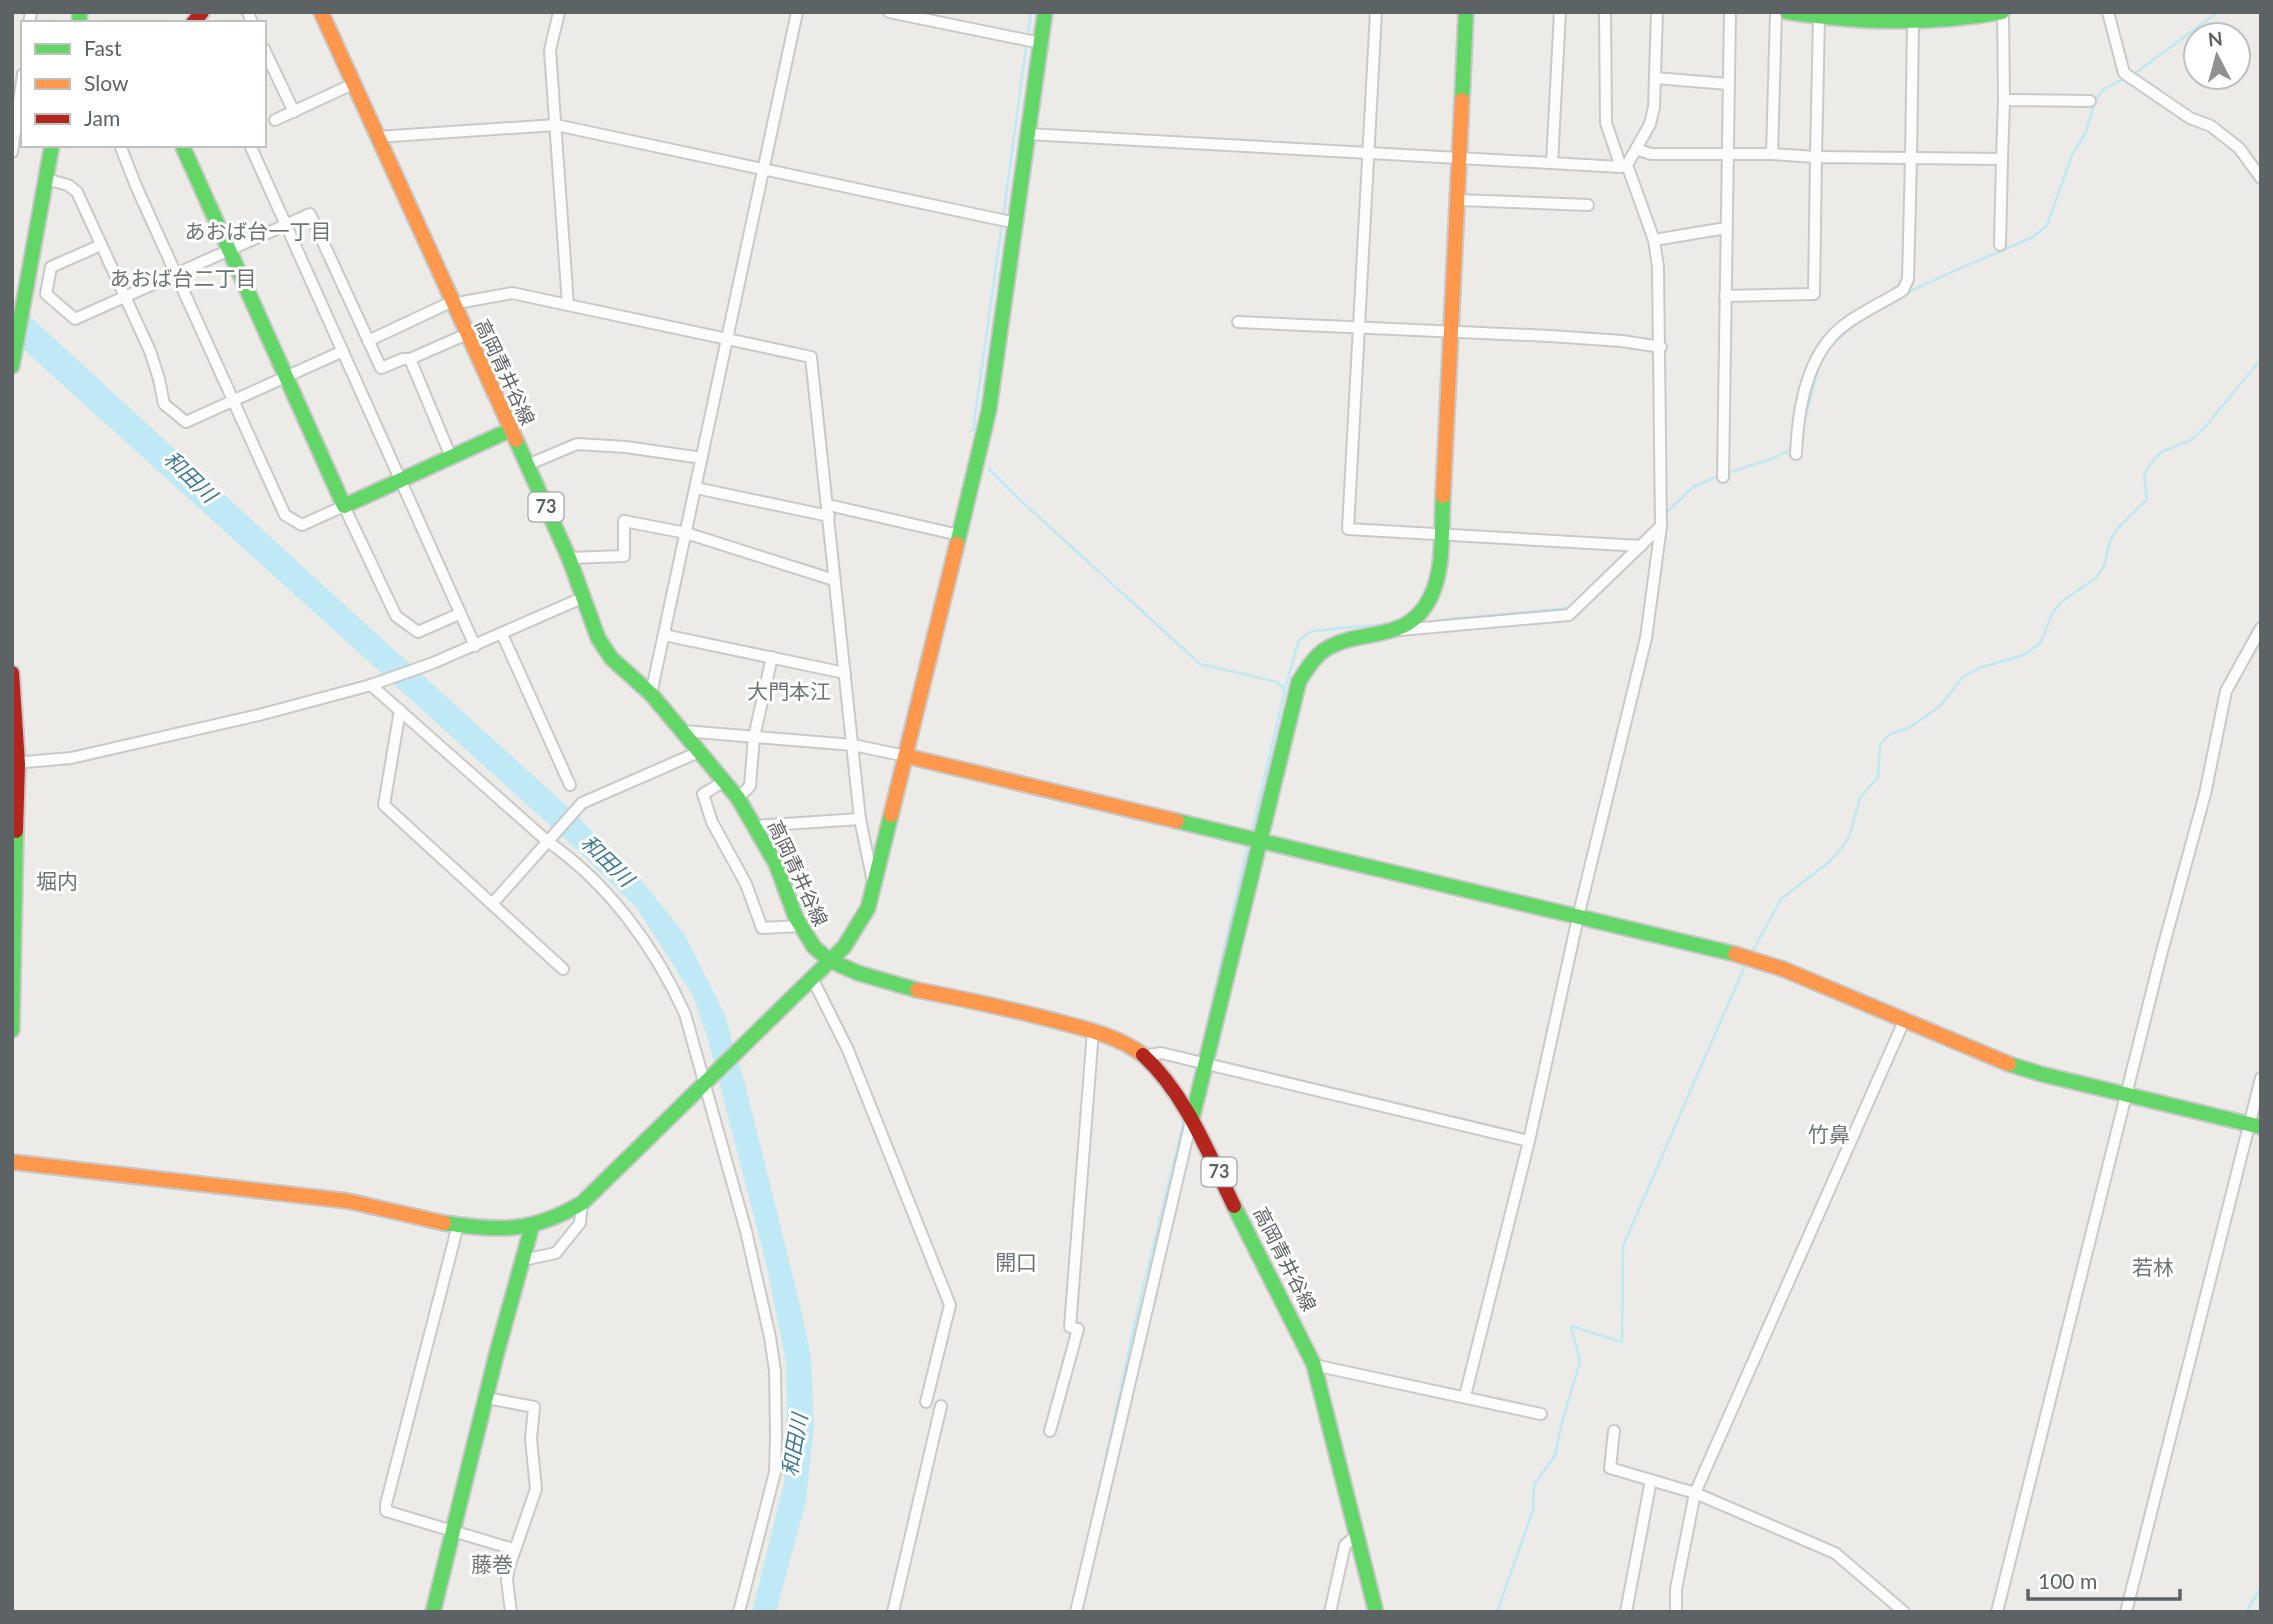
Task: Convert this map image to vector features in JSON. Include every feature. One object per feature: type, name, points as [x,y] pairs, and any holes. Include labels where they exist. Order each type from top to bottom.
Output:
[{"type":"street","name":"高岡青井谷線","points":[[321,12],[569,558],[598,638],[611,658],[651,694],[738,798],[776,864],[807,940],[829,960],[858,973],[909,988],[1014,1010],[1093,1031],[1121,1042],[1143,1056],[1162,1073],[1178,1094],[1314,1365],[1376,1612]]},
{"type":"street","points":[[559,12],[550,50],[568,305]]},
{"type":"street","points":[[651,694],[797,12]]},
{"type":"street","points":[[888,12],[1041,43]]},
{"type":"street","points":[[12,1161],[348,1201],[441,1223],[491,1230],[531,1226],[568,1212],[582,1203],[844,947],[867,908],[874,887],[989,410],[1045,12]]},
{"type":"street","points":[[1376,12],[1348,529],[1641,546]]},
{"type":"street","points":[[1400,631],[1418,617],[1429,599],[1436,578],[1441,534],[1466,12]]},
{"type":"street","points":[[1552,163],[1560,12]]},
{"type":"street","points":[[1465,1396],[1529,1141],[1578,917],[1646,638],[1661,526],[1658,267],[1654,240],[1606,123],[1605,12]]},
{"type":"street","points":[[1624,166],[1650,124],[1655,78],[1657,12]]},
{"type":"street","points":[[1723,477],[1730,12]]},
{"type":"street","points":[[1772,154],[1776,12]]},
{"type":"street","points":[[1787,12],[1913,24],[1964,20],[2002,12],[2004,100],[2000,245]]},
{"type":"street","points":[[2108,12],[2124,73],[2190,118],[2211,126],[2239,148],[2261,178]]},
{"type":"street","points":[[1725,296],[1814,294],[1819,17]]},
{"type":"street","points":[[1796,454],[1803,399],[1814,361],[1842,326],[1903,290],[1908,279],[1913,24]]},
{"type":"street","points":[[266,53],[294,112]]},
{"type":"street","points":[[1655,78],[1728,84]]},
{"type":"street","points":[[275,120],[353,84]]},
{"type":"street","points":[[12,152],[21,88]]},
{"type":"street","points":[[2004,100],[2090,101]]},
{"type":"street","points":[[377,138],[556,125],[1016,223]]},
{"type":"street","points":[[1028,134],[1624,166]]},
{"type":"street","points":[[13,361],[52,147]]},
{"type":"street","points":[[121,147],[285,515],[302,525],[510,430]]},
{"type":"street","points":[[183,147],[285,377],[396,616],[418,632],[459,614]]},
{"type":"street","points":[[251,147],[475,646]]},
{"type":"street","points":[[1636,149],[1651,154],[2002,159]]},
{"type":"street","points":[[46,179],[68,185],[76,192],[149,351],[164,404],[186,422],[343,351]]},
{"type":"street","points":[[1458,200],[1588,205]]},
{"type":"street","points":[[101,245],[51,267],[46,294],[75,320],[310,214],[381,368],[410,359],[467,334]]},
{"type":"street","points":[[1654,240],[1726,228]]},
{"type":"street","points":[[368,341],[451,303],[508,292],[811,357],[860,819],[874,887]]},
{"type":"street","points":[[1238,322],[1610,340],[1661,347]]},
{"type":"street","points":[[410,359],[451,457]]},
{"type":"street","points":[[527,465],[577,444],[626,447],[702,458]]},
{"type":"street","points":[[696,488],[959,535]]},
{"type":"street","points":[[569,558],[624,556],[624,521],[686,533],[834,580]]},
{"type":"street","points":[[1076,1612],[1299,681],[1324,650],[1344,642],[1400,631],[1569,615],[1661,526]]},
{"type":"street","points":[[15,763],[84,755],[259,715],[371,685],[475,646],[582,598]]},
{"type":"street","points":[[1997,1612],[2126,1094],[2205,794],[2226,691],[2261,628]]},
{"type":"street","points":[[502,634],[570,785]]},
{"type":"street","points":[[664,635],[845,673]]},
{"type":"street","points":[[738,798],[750,786],[754,737],[772,657]]},
{"type":"street","points":[[12,673],[15,763],[12,1030]]},
{"type":"street","points":[[371,685],[547,842],[576,861],[598,884],[630,921],[654,956],[673,987],[685,1014],[746,1231],[770,1336],[775,1371],[775,1472],[739,1612]]},
{"type":"street","points":[[400,710],[384,805],[563,970]]},
{"type":"street","points":[[684,732],[853,745],[906,756],[1748,957],[1783,969],[1996,1060],[2041,1074],[2255,1126]]},
{"type":"street","points":[[492,904],[582,803],[701,751]]},
{"type":"street","points":[[725,781],[703,794],[712,822],[746,884],[762,928],[800,926]]},
{"type":"street","points":[[755,826],[860,819]]},
{"type":"street","points":[[811,978],[848,1050],[950,1305],[926,1402]]},
{"type":"street","points":[[1676,1612],[1676,1589],[1695,1493],[1903,1021]]},
{"type":"street","points":[[1050,1431],[1078,1329],[1070,1327],[1093,1031]]},
{"type":"street","points":[[1143,1056],[1161,1053],[1529,1141]]},
{"type":"street","points":[[2126,1612],[2255,1126],[2261,1078]]},
{"type":"street","points":[[523,1260],[556,1254],[580,1223],[582,1203]]},
{"type":"street","points":[[433,1612],[531,1226]]},
{"type":"street","points":[[457,1229],[386,1511],[513,1549]]},
{"type":"street","points":[[1314,1365],[1541,1414]]},
{"type":"street","points":[[487,1398],[534,1407],[531,1439],[536,1489],[513,1549],[507,1580],[511,1612]]},
{"type":"street","points":[[892,1612],[941,1406]]},
{"type":"street","points":[[1614,1430],[1610,1468],[1695,1493],[1835,1553],[1904,1612]]},
{"type":"street","points":[[1626,1612],[1651,1480]]},
{"type":"street","points":[[1329,1612],[1345,1545],[1357,1535]]},
{"type":"water","name":"和田川","points":[[12,300],[569,808],[640,879],[683,932],[724,1013],[745,1084],[811,1357],[814,1426],[806,1501],[776,1612],[752,1612],[784,1483],[786,1362],[767,1267],[708,1039],[693,996],[637,908],[576,849],[12,339]]},
{"type":"waterway","points":[[1028,34],[1031,12]]},
{"type":"waterway","points":[[2134,74],[2218,12]]},
{"type":"waterway","points":[[1003,218],[1026,48]]},
{"type":"waterway","points":[[1831,346],[1851,328],[1900,297],[2033,237],[2047,225],[2072,155],[2086,132],[2095,101],[2104,89],[2124,79]]},
{"type":"waterway","points":[[970,432],[973,430],[1002,225]]},
{"type":"waterway","points":[[1802,431],[1819,366],[1827,351]]},
{"type":"waterway","points":[[1751,954],[1781,899],[1829,862],[1845,844],[1860,798],[1878,777],[1880,745],[1890,734],[1909,728],[1940,706],[1963,677],[1979,668],[2024,655],[2041,642],[2052,614],[2061,602],[2096,578],[2104,566],[2110,541],[2117,529],[2147,499],[2144,476],[2148,467],[2161,452],[2191,440],[2205,427],[2261,359]]},
{"type":"waterway","points":[[1727,473],[1774,458],[1792,449]]},
{"type":"waterway","points":[[990,470],[1200,664],[1277,682],[1285,690],[1251,834]]},
{"type":"waterway","points":[[1664,515],[1693,487],[1720,475]]},
{"type":"waterway","points":[[1440,620],[1569,608]]},
{"type":"waterway","points":[[1285,688],[1299,640],[1312,631],[1385,624]]},
{"type":"waterway","points":[[1199,1059],[1248,844]]},
{"type":"waterway","points":[[1571,1326],[1622,1342],[1623,1246],[1746,963]]},
{"type":"waterway","points":[[1189,1100],[1198,1066]]},
{"type":"waterway","points":[[1094,1513],[1138,1309],[1184,1120]]},
{"type":"waterway","points":[[1497,1612],[1533,1510],[1534,1485],[1555,1455],[1580,1362],[1571,1326]]},
{"type":"waterway","points":[[2246,1612],[2261,1588]]},
{"type":"traffic: fast","points":[[79,21],[80,12]]},
{"type":"traffic: fast","points":[[957,544],[989,410],[1045,12]]},
{"type":"traffic: fast","points":[[1462,100],[1466,12]]},
{"type":"traffic: fast","points":[[1787,12],[1894,21],[1948,19],[2002,12]]},
{"type":"traffic: fast","points":[[12,366],[52,147]]},
{"type":"traffic: fast","points":[[183,147],[344,506],[510,430]]},
{"type":"traffic: fast","points":[[516,440],[569,558],[598,638],[611,658],[651,694],[738,798],[776,864],[796,918],[814,947],[829,960],[858,973],[917,990]]},
{"type":"traffic: fast","points":[[1192,1119],[1299,681],[1312,661],[1323,651],[1352,639],[1395,629],[1420,613],[1430,598],[1438,574],[1443,496]]},
{"type":"traffic: fast","points":[[444,1223],[499,1228],[531,1225],[582,1203],[844,947],[868,908],[891,815]]},
{"type":"traffic: fast","points":[[1177,821],[1735,954]]},
{"type":"traffic: fast","points":[[12,1030],[16,831]]},
{"type":"traffic: fast","points":[[2009,1064],[2261,1127]]},
{"type":"traffic: fast","points":[[1234,1206],[1314,1365],[1376,1612]]},
{"type":"traffic: fast","points":[[433,1612],[497,1352],[532,1226]]},
{"type":"traffic: slow","points":[[321,12],[516,440]]},
{"type":"traffic: slow","points":[[1443,496],[1462,100]]},
{"type":"traffic: slow","points":[[891,815],[957,544]]},
{"type":"traffic: slow","points":[[906,756],[1177,821]]},
{"type":"traffic: slow","points":[[1735,954],[1783,969],[2009,1064]]},
{"type":"traffic: slow","points":[[917,990],[1090,1030],[1123,1043],[1143,1055]]},
{"type":"traffic: slow","points":[[12,1162],[348,1201],[444,1223]]},
{"type":"traffic: jam","points":[[195,21],[202,12]]},
{"type":"traffic: jam","points":[[12,673],[18,764],[16,831]]},
{"type":"traffic: jam","points":[[1143,1055],[1172,1088],[1184,1107],[1234,1206]]},
{"type":"district","name":"あおば台一丁目","points":[[258,232]]},
{"type":"district","name":"あおば台二丁目","points":[[183,279]]},
{"type":"district","name":"大門本江","points":[[789,692]]},
{"type":"district","name":"堀内","points":[[57,882]]},
{"type":"district","name":"竹鼻","points":[[1829,1135]]},
{"type":"district","name":"開口","points":[[1016,1263]]},
{"type":"district","name":"若林","points":[[2153,1268]]},
{"type":"district","name":"藤巻","points":[[492,1565]]}]
